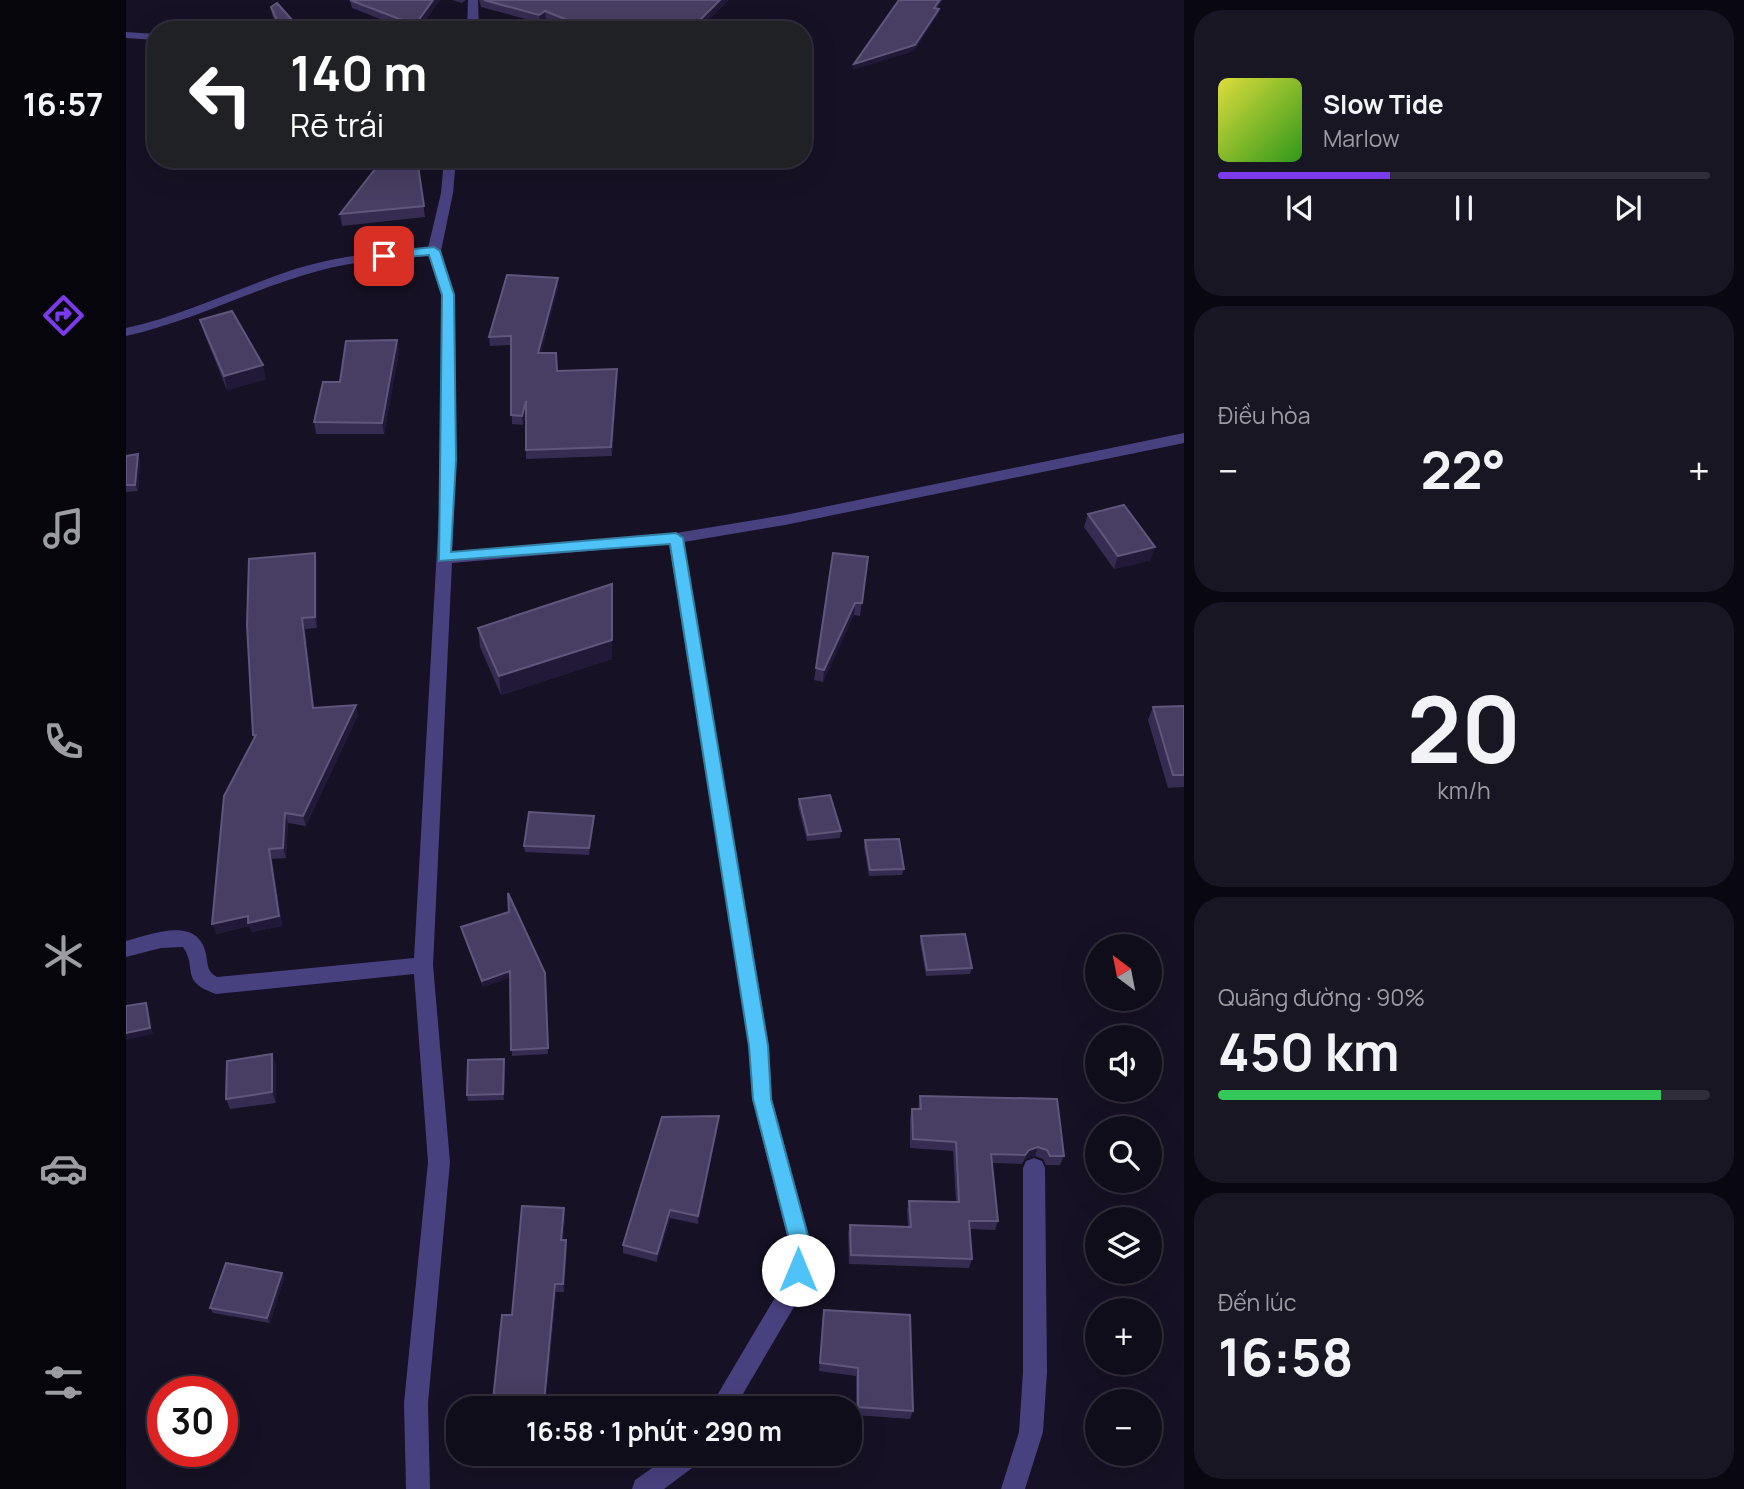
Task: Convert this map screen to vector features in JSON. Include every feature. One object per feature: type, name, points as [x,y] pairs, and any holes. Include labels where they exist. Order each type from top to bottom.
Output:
[{"type":"street","points":[[473,0],[473,21]]},
{"type":"street","points":[[126,35],[147,36]]},
{"type":"street","points":[[418,1489],[416,1403],[439,1162],[424,965],[449,460],[448,295],[434,251],[447,193],[449,168]]},
{"type":"street","points":[[126,332],[337,262],[434,251]]},
{"type":"street","points":[[444,558],[676,538],[799,518],[1184,438]]},
{"type":"street","points":[[676,538],[759,1046],[762,1099],[801,1247],[793,1287],[729,1396]]},
{"type":"street","points":[[126,949],[177,938],[190,941],[194,946],[200,977],[205,984],[216,986],[424,965]]},
{"type":"street","points":[[1013,1489],[1031,1432],[1035,1372],[1034,1168]]},
{"type":"street","points":[[644,1489],[676,1466]]},
{"type":"building","points":[[350,0],[433,0],[418,21],[405,21]]},
{"type":"building","points":[[484,0],[720,0],[699,21],[570,21],[545,11],[539,15]]},
{"type":"building","points":[[899,0],[940,0],[934,8],[939,9],[915,45],[854,64]]},
{"type":"building","points":[[277,3],[293,21],[277,21],[271,7]]},
{"type":"building","points":[[376,168],[418,168],[424,206],[340,214]]},
{"type":"building","points":[[507,275],[558,278],[538,353],[556,353],[557,371],[617,369],[611,447],[526,450],[526,401],[522,416],[511,415],[511,336],[489,337]]},
{"type":"building","points":[[232,311],[263,365],[224,376],[200,320]]},
{"type":"building","points":[[397,340],[382,423],[314,422],[323,382],[340,382],[346,341]]},
{"type":"building","points":[[138,454],[135,485],[126,485],[126,456]]},
{"type":"building","points":[[1124,505],[1155,547],[1118,556],[1088,514]]},
{"type":"building","points":[[315,553],[315,617],[302,618],[313,708],[356,705],[303,816],[285,813],[283,848],[269,849],[279,916],[248,923],[248,916],[212,924],[224,796],[256,735],[253,735],[247,625],[249,559]]},
{"type":"building","points":[[833,553],[868,557],[862,603],[855,603],[824,670],[816,668]]},
{"type":"building","points":[[612,584],[612,640],[499,676],[478,628]]},
{"type":"building","points":[[1184,706],[1184,775],[1173,775],[1153,707]]},
{"type":"building","points":[[830,795],[841,831],[808,835],[799,799]]},
{"type":"building","points":[[529,812],[594,816],[589,848],[524,846]]},
{"type":"building","points":[[899,839],[904,869],[870,870],[865,840]]},
{"type":"building","points":[[508,893],[545,973],[548,1048],[511,1050],[510,971],[482,981],[461,927],[509,912]]},
{"type":"building","points":[[965,934],[972,968],[927,970],[921,936]]},
{"type":"building","points":[[146,1003],[150,1028],[126,1033],[126,1006]]},
{"type":"building","points":[[272,1054],[272,1092],[226,1099],[227,1061]]},
{"type":"building","points":[[504,1059],[503,1094],[467,1095],[468,1060]]},
{"type":"building","points":[[920,1096],[1057,1099],[1064,1156],[1050,1156],[1047,1150],[1038,1147],[1029,1150],[1025,1155],[991,1154],[998,1221],[969,1221],[972,1259],[851,1255],[850,1225],[911,1227],[909,1201],[959,1202],[956,1142],[913,1139],[912,1109],[921,1109]]},
{"type":"building","points":[[719,1116],[698,1216],[670,1210],[657,1254],[623,1245],[662,1117]]},
{"type":"building","points":[[522,1206],[564,1208],[561,1240],[566,1240],[563,1284],[555,1284],[545,1396],[493,1396],[502,1315],[512,1315]]},
{"type":"building","points":[[226,1263],[282,1273],[267,1318],[210,1308]]},
{"type":"building","points":[[824,1310],[910,1315],[913,1411],[862,1407],[862,1396],[858,1396],[858,1368],[820,1363]]},
{"type":"route","points":[[384,256],[434,251],[448,295],[449,460],[444,558],[676,538],[759,1046],[762,1099],[801,1247],[798,1270]]}]
